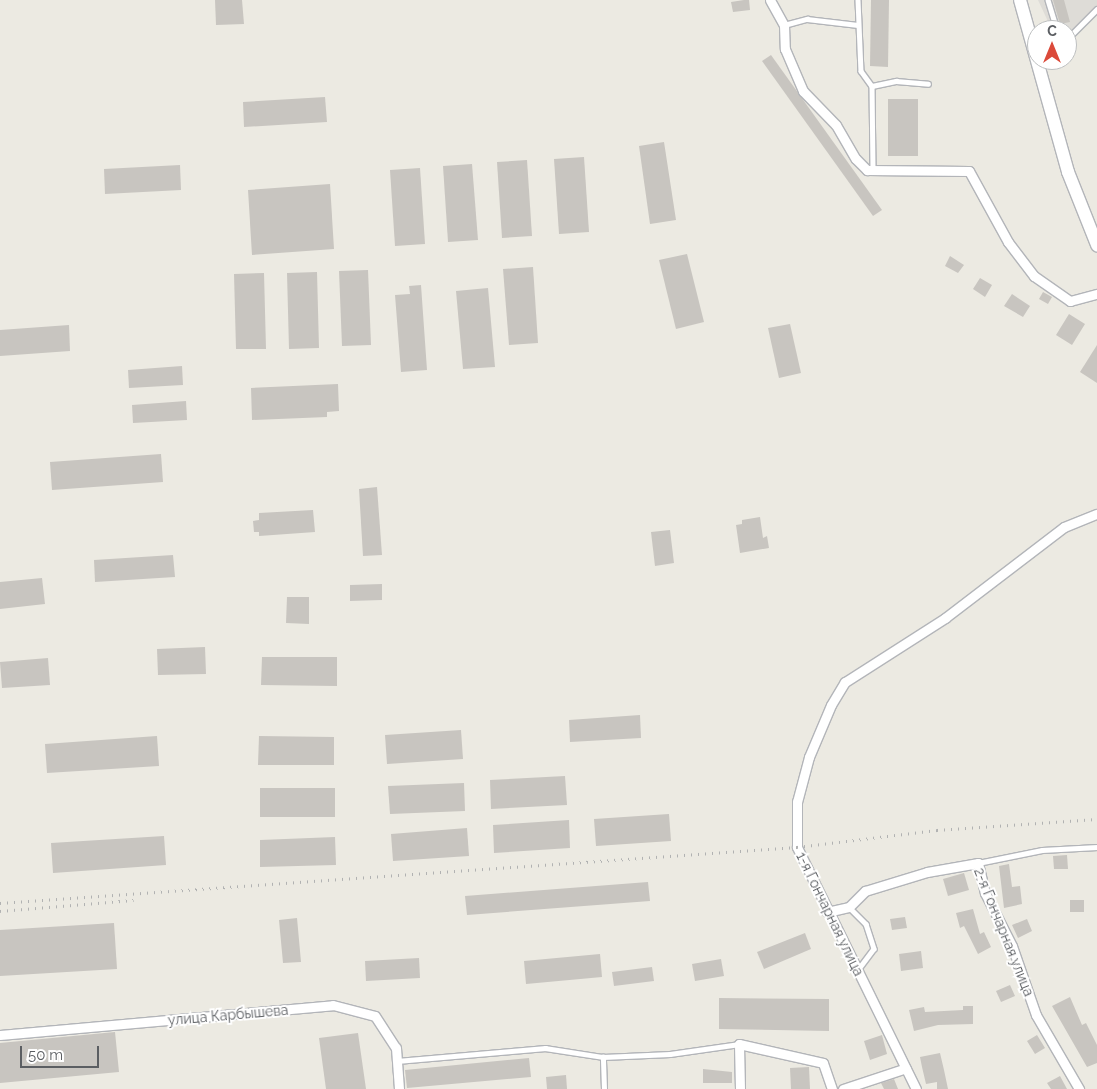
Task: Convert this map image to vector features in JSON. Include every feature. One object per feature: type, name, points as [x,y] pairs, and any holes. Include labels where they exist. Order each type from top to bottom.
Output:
[{"type":"street","points":[[770,0],[784,25],[785,49],[803,91],[836,125],[856,159],[867,170],[969,172],[1008,242],[1034,276],[1070,301],[1097,294]]},
{"type":"street","points":[[1020,0],[1027,20]]},
{"type":"street","points":[[1043,70],[1068,172],[1097,245]]},
{"type":"street","name":"1-я Гончарная улица","points":[[916,1089],[797,848],[795,823],[809,757],[831,705],[845,682],[862,668],[900,648],[945,618],[1064,527],[1097,514]]},
{"type":"street","name":"2-я Гончарная улица","points":[[827,912],[849,907],[865,891],[927,872],[978,863],[985,893],[1012,946],[1036,1015],[1079,1089]]},
{"type":"street","name":"улица Карбышева","points":[[0,1035],[333,1005],[375,1016],[396,1048],[399,1089]]},
{"type":"street","points":[[740,1089],[739,1044],[823,1063],[832,1089]]},
{"type":"street","points":[[843,1089],[906,1068]]},
{"type":"lane","points":[[858,0],[861,71],[872,86],[873,171]]},
{"type":"lane","points":[[1048,0],[1054,20]]},
{"type":"lane","points":[[1077,29],[1097,9]]},
{"type":"lane","points":[[784,25],[807,19],[858,25]]},
{"type":"lane","points":[[872,86],[896,81],[928,84]]},
{"type":"lane","points":[[978,863],[1042,850],[1097,847]]},
{"type":"lane","points":[[849,907],[866,924],[874,949],[857,971]]},
{"type":"lane","points":[[396,1061],[545,1048],[603,1057],[670,1054],[739,1044]]},
{"type":"lane","points":[[603,1057],[604,1089]]},
{"type":"shaded area","points":[[1038,0],[1097,0],[1097,9],[1077,30],[1077,20],[1047,20]]},
{"type":"building","points":[[215,0],[242,0],[244,24],[216,25]]},
{"type":"building","points":[[749,0],[750,10],[733,12],[731,2]]},
{"type":"building","points":[[871,0],[889,0],[888,67],[870,66]]},
{"type":"building","points":[[1053,0],[1064,0],[1069,20],[1059,20]]},
{"type":"building","points":[[771,55],[882,210],[873,216],[762,61]]},
{"type":"building","points":[[325,97],[327,122],[244,127],[243,102]]},
{"type":"building","points":[[888,99],[918,99],[918,156],[888,156]]},
{"type":"building","points":[[664,142],[676,220],[650,224],[639,146]]},
{"type":"building","points":[[584,157],[589,232],[559,234],[554,159]]},
{"type":"building","points":[[527,160],[532,236],[502,238],[497,162]]},
{"type":"building","points":[[472,164],[478,240],[448,242],[443,166]]},
{"type":"building","points":[[180,165],[181,190],[105,194],[104,169]]},
{"type":"building","points":[[420,168],[425,244],[395,246],[390,170]]},
{"type":"building","points":[[330,184],[334,249],[252,255],[248,190]]},
{"type":"building","points":[[687,254],[704,322],[676,329],[659,260]]},
{"type":"building","points":[[950,256],[964,265],[958,273],[945,266]]},
{"type":"building","points":[[533,267],[538,343],[509,345],[503,269]]},
{"type":"building","points":[[368,270],[371,345],[342,346],[339,271]]},
{"type":"building","points":[[317,272],[319,348],[289,349],[287,273]]},
{"type":"building","points":[[264,273],[266,349],[236,349],[234,274]]},
{"type":"building","points":[[980,278],[992,285],[985,297],[973,289]]},
{"type":"building","points":[[421,285],[427,370],[401,372],[395,295],[410,294],[409,286]]},
{"type":"building","points":[[488,288],[495,367],[463,369],[456,291]]},
{"type":"building","points":[[1043,292],[1052,297],[1048,304],[1039,299]]},
{"type":"building","points":[[1012,294],[1030,306],[1023,317],[1004,306]]},
{"type":"building","points":[[1069,314],[1085,324],[1072,345],[1056,335]]},
{"type":"building","points":[[790,324],[801,373],[779,378],[768,328]]},
{"type":"building","points":[[69,325],[70,351],[0,356],[0,330]]},
{"type":"building","points":[[1097,345],[1097,383],[1080,372]]},
{"type":"building","points":[[182,366],[183,385],[129,388],[128,370]]},
{"type":"building","points":[[338,384],[339,411],[327,412],[327,417],[252,420],[251,388]]},
{"type":"building","points":[[186,401],[187,420],[133,423],[132,405]]},
{"type":"building","points":[[161,454],[163,482],[52,490],[50,462]]},
{"type":"building","points":[[377,487],[382,555],[363,556],[359,489]]},
{"type":"building","points":[[313,510],[315,532],[259,536],[259,532],[254,532],[253,521],[259,520],[259,513]]},
{"type":"building","points":[[760,517],[763,538],[767,536],[769,548],[740,553],[736,525],[742,524],[742,520]]},
{"type":"building","points":[[670,530],[674,563],[655,566],[651,532]]},
{"type":"building","points":[[173,555],[175,577],[95,582],[94,560]]},
{"type":"building","points":[[42,578],[45,604],[0,609],[0,582]]},
{"type":"building","points":[[382,584],[382,600],[350,601],[350,585]]},
{"type":"building","points":[[287,597],[309,597],[309,624],[286,623]]},
{"type":"building","points":[[205,647],[206,674],[158,675],[157,649]]},
{"type":"building","points":[[262,657],[337,657],[337,686],[261,685]]},
{"type":"building","points":[[48,658],[50,685],[2,688],[0,662]]},
{"type":"building","points":[[640,715],[641,738],[570,742],[569,720]]},
{"type":"building","points":[[461,730],[463,759],[387,764],[385,735]]},
{"type":"building","points":[[157,736],[159,766],[47,773],[45,744]]},
{"type":"building","points":[[259,736],[334,737],[334,765],[258,765]]},
{"type":"building","points":[[565,776],[567,805],[491,809],[490,780]]},
{"type":"building","points":[[464,783],[465,811],[390,814],[388,786]]},
{"type":"building","points":[[260,788],[335,788],[335,817],[260,817]]},
{"type":"building","points":[[669,814],[671,841],[596,846],[594,819]]},
{"type":"building","points":[[569,820],[570,848],[494,853],[493,825]]},
{"type":"building","points":[[467,828],[469,856],[393,861],[391,834]]},
{"type":"building","points":[[164,836],[166,865],[53,873],[51,843]]},
{"type":"building","points":[[335,837],[336,865],[260,867],[260,840]]},
{"type":"building","points":[[1067,855],[1068,869],[1054,869],[1053,856]]},
{"type":"building","points":[[1009,864],[1012,887],[1020,886],[1022,904],[1004,908],[999,866]]},
{"type":"building","points":[[964,873],[969,890],[948,896],[943,879]]},
{"type":"building","points":[[648,882],[650,901],[467,915],[465,896]]},
{"type":"building","points":[[1070,900],[1084,900],[1084,912],[1070,912]]},
{"type":"building","points":[[973,909],[980,934],[984,932],[991,947],[978,954],[964,926],[960,928],[956,913]]},
{"type":"building","points":[[905,917],[907,928],[892,930],[890,919]]},
{"type":"building","points":[[297,918],[301,962],[283,963],[279,920]]},
{"type":"building","points":[[1027,919],[1032,931],[1018,938],[1012,925]]},
{"type":"building","points":[[114,923],[117,969],[0,976],[0,930]]},
{"type":"building","points":[[805,933],[811,949],[764,969],[757,952]]},
{"type":"building","points":[[921,951],[923,968],[901,971],[899,954]]},
{"type":"building","points":[[600,954],[602,977],[526,984],[524,961]]},
{"type":"building","points":[[419,958],[420,978],[366,981],[365,961]]},
{"type":"building","points":[[721,959],[724,976],[695,981],[692,964]]},
{"type":"building","points":[[652,967],[654,981],[614,986],[612,972]]},
{"type":"building","points":[[1010,985],[1015,996],[1001,1002],[996,991]]},
{"type":"building","points":[[1070,997],[1082,1025],[1086,1023],[1097,1045],[1097,1063],[1087,1067],[1052,1006]]},
{"type":"building","points":[[719,998],[829,999],[829,1031],[719,1029]]},
{"type":"building","points":[[963,1006],[973,1006],[973,1024],[938,1025],[914,1031],[909,1010],[924,1007],[925,1012],[963,1010]]},
{"type":"building","points":[[115,1032],[119,1072],[0,1083],[0,1043]]},
{"type":"building","points":[[358,1033],[366,1089],[326,1089],[319,1038]]},
{"type":"building","points":[[882,1035],[887,1054],[870,1060],[864,1041]]},
{"type":"building","points":[[1037,1035],[1045,1048],[1035,1054],[1027,1041]]},
{"type":"building","points":[[940,1053],[948,1089],[937,1089],[937,1082],[926,1084],[922,1067],[920,1057]]},
{"type":"building","points":[[529,1058],[531,1077],[407,1088],[405,1070]]},
{"type":"building","points":[[809,1067],[810,1089],[791,1089],[790,1068]]},
{"type":"building","points":[[703,1069],[732,1072],[732,1083],[703,1083]]},
{"type":"building","points":[[566,1075],[567,1089],[547,1089],[546,1077]]},
{"type":"building","points":[[1060,1076],[1067,1089],[1051,1089],[1047,1083]]},
{"type":"building","points":[[894,1079],[898,1089],[884,1089],[881,1083]]},
{"type":"railway","points":[[0,903],[797,847],[937,830],[1097,819]]},
{"type":"railway","points":[[0,911],[134,900]]}]
